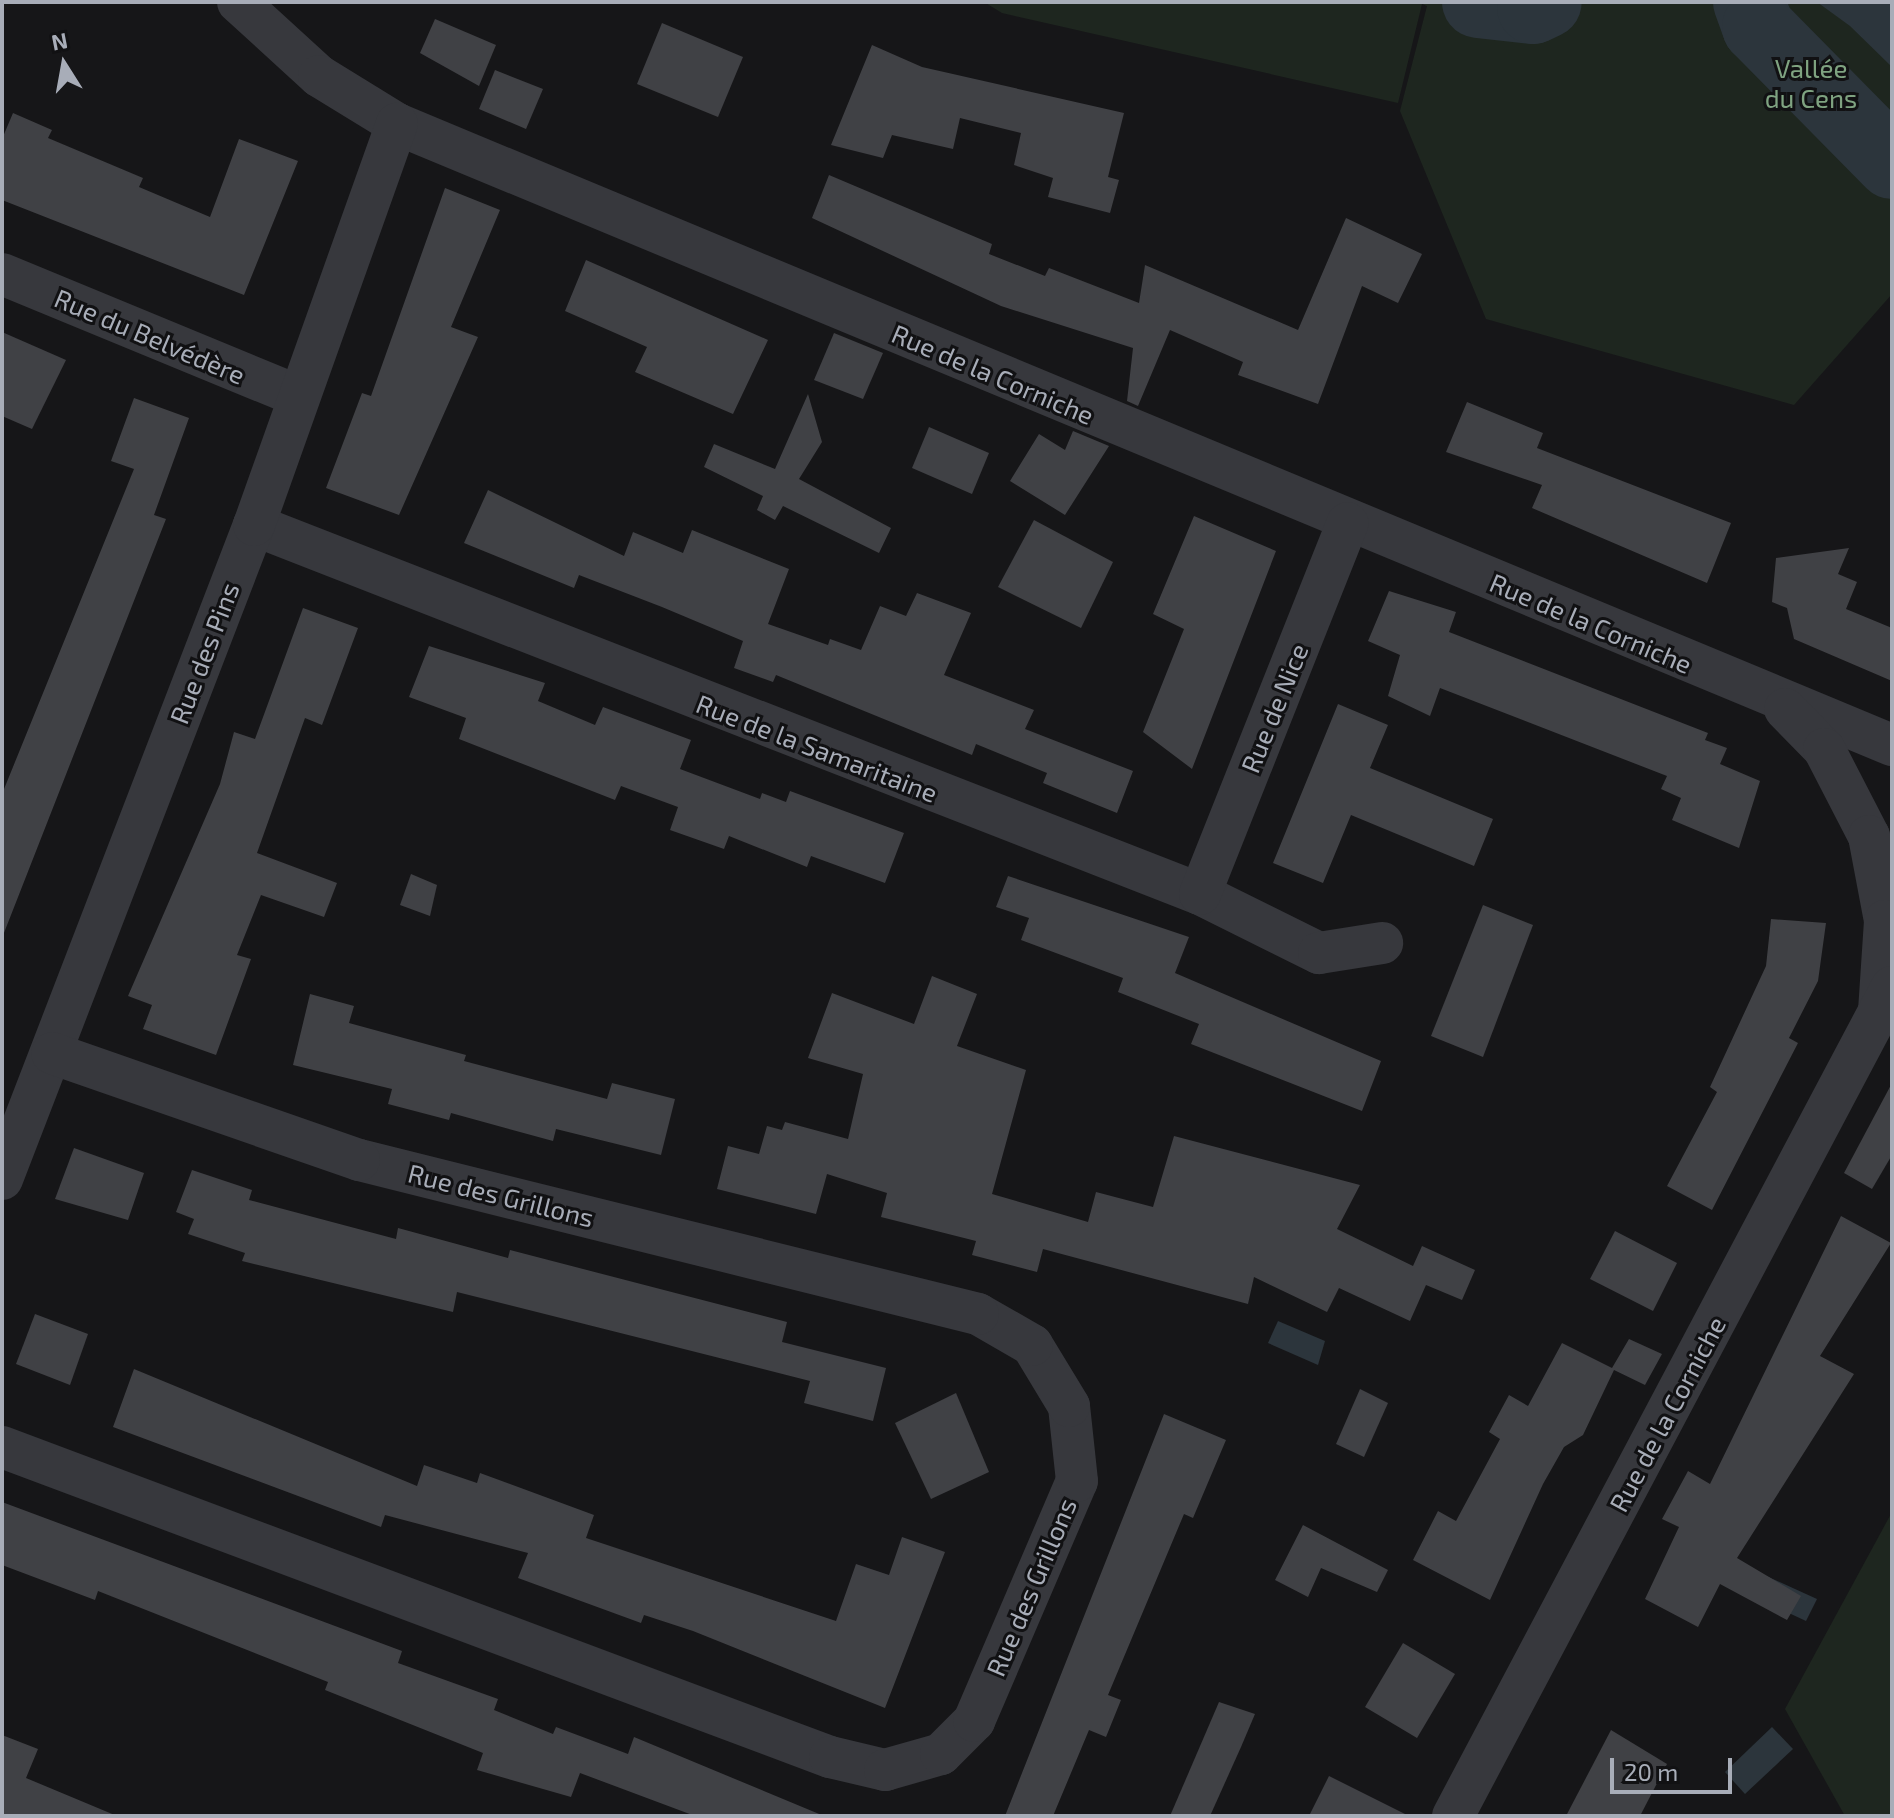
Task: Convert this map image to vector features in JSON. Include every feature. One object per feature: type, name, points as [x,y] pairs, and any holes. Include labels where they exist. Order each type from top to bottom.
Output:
[{"type":"street","name":"Rue de la Corniche","points":[[238,2],[319,76],[397,124],[1348,523],[1892,745]]},
{"type":"street","name":"Rue des Pins","points":[[2,1179],[254,525],[397,124]]},
{"type":"street","name":"Rue du Belvédère","points":[[2,274],[298,396]]},
{"type":"street","name":"Rue de Nice","points":[[1200,894],[1348,523]]},
{"type":"street","name":"Rue de la Samaritaine","points":[[254,525],[1200,894],[1319,953],[1382,943]]},
{"type":"street","name":"Rue de la Corniche","points":[[1453,1816],[1886,999],[1885,921],[1869,836],[1824,749],[1776,700]]},
{"type":"street","name":"Rue des Grillons","points":[[2,1447],[830,1757],[885,1770],[941,1754],[974,1721],[1077,1481],[1069,1406],[1032,1345],[978,1314],[359,1160],[52,1053]]},
{"type":"green space","name":"Vallée du Cens","points":[[984,2],[1860,2],[1892,54],[1892,294],[1794,405],[1486,319],[1400,111],[1427,6],[1422,4],[1398,103],[1002,13]]},
{"type":"green space","points":[[1892,1512],[1892,1816],[1845,1816],[1785,1709]]},
{"type":"shaded area","points":[[1817,2],[1892,2],[1892,67],[1850,26]]},
{"type":"shaded area","points":[[1278,1321],[1325,1341],[1318,1365],[1268,1343]]},
{"type":"shaded area","points":[[1764,1575],[1817,1599],[1806,1621],[1754,1597]]},
{"type":"shaded area","points":[[1772,1727],[1793,1749],[1745,1794],[1725,1772]]},
{"type":"building","points":[[435,19],[496,45],[479,86],[420,53]]},
{"type":"building","points":[[662,23],[743,57],[718,117],[637,84]]},
{"type":"building","points":[[872,45],[922,67],[1124,113],[1108,177],[1119,180],[1110,213],[1048,197],[1053,178],[1014,165],[1021,133],[960,118],[953,149],[892,135],[883,158],[831,145]]},
{"type":"building","points":[[495,70],[543,89],[526,129],[479,109]]},
{"type":"building","points":[[13,113],[52,130],[48,138],[143,178],[139,187],[210,217],[239,139],[298,161],[244,295],[2,200],[2,139]]},
{"type":"building","points":[[829,175],[992,244],[989,254],[1045,276],[1049,268],[1139,303],[1145,265],[1298,330],[1346,218],[1422,254],[1398,303],[1362,286],[1318,404],[1238,375],[1243,362],[1170,330],[1138,406],[1127,401],[1133,348],[1001,306],[812,218]]},
{"type":"building","points":[[445,188],[500,210],[451,327],[478,337],[399,515],[326,488],[362,393],[371,396]]},
{"type":"building","points":[[586,260],[768,340],[733,414],[635,372],[647,347],[565,311]]},
{"type":"building","points":[[2,332],[66,360],[32,429],[2,416]]},
{"type":"building","points":[[834,333],[883,353],[863,399],[814,380]]},
{"type":"building","points":[[808,394],[822,442],[799,479],[891,528],[879,553],[783,506],[775,520],[757,510],[763,496],[704,467],[714,444],[775,469]]},
{"type":"building","points":[[134,398],[189,418],[154,515],[166,519],[2,938],[2,794],[134,469],[111,461]]},
{"type":"building","points":[[1467,402],[1543,433],[1537,448],[1731,523],[1707,583],[1532,508],[1542,485],[1446,452]]},
{"type":"building","points":[[929,427],[989,453],[972,494],[912,468]]},
{"type":"building","points":[[1073,431],[1109,446],[1065,515],[1010,481],[1039,434],[1065,450]]},
{"type":"building","points":[[488,490],[624,556],[633,532],[683,553],[692,530],[789,569],[768,624],[828,645],[830,639],[861,650],[880,606],[906,616],[917,593],[971,613],[944,675],[1034,710],[1025,729],[1133,771],[1117,813],[1043,783],[1047,773],[976,744],[972,755],[776,675],[773,682],[734,668],[743,641],[662,607],[579,575],[574,588],[464,543]]},
{"type":"building","points":[[1194,516],[1276,551],[1192,769],[1143,732],[1184,629],[1153,614]]},
{"type":"building","points":[[1034,520],[1113,562],[1081,628],[998,587]]},
{"type":"building","points":[[1849,548],[1838,574],[1857,582],[1846,609],[1892,628],[1892,681],[1794,639],[1787,608],[1772,602],[1776,558]]},
{"type":"building","points":[[1389,591],[1456,612],[1449,632],[1708,733],[1705,740],[1727,748],[1720,764],[1760,781],[1739,848],[1672,820],[1681,798],[1661,789],[1667,776],[1440,688],[1430,716],[1388,696],[1400,655],[1368,641]]},
{"type":"building","points":[[303,608],[358,628],[322,725],[305,718],[257,853],[337,883],[324,917],[261,895],[237,955],[251,959],[216,1055],[143,1029],[152,1005],[128,996],[220,784],[234,732],[255,739]]},
{"type":"building","points":[[429,646],[545,683],[538,701],[595,725],[603,707],[691,740],[680,769],[760,799],[762,793],[786,802],[790,791],[904,833],[885,883],[811,856],[807,867],[729,836],[724,849],[670,830],[678,807],[621,786],[615,800],[459,739],[466,718],[409,697]]},
{"type":"building","points":[[1338,704],[1388,725],[1370,768],[1493,819],[1474,866],[1351,815],[1323,883],[1273,863]]},
{"type":"building","points":[[411,874],[437,885],[430,916],[400,905]]},
{"type":"building","points":[[1008,876],[1189,937],[1175,973],[1381,1061],[1362,1111],[1191,1044],[1199,1024],[1118,992],[1123,978],[1021,940],[1029,918],[996,907]]},
{"type":"building","points":[[1483,905],[1533,925],[1483,1057],[1431,1036]]},
{"type":"building","points":[[1771,919],[1826,923],[1818,981],[1789,1038],[1798,1043],[1712,1210],[1667,1186],[1717,1092],[1710,1087],[1766,966]]},
{"type":"building","points":[[932,976],[977,994],[957,1046],[1026,1070],[992,1194],[1088,1222],[1096,1192],[1153,1207],[1174,1136],[1360,1185],[1337,1229],[1413,1266],[1422,1246],[1475,1270],[1462,1300],[1426,1285],[1410,1321],[1339,1288],[1327,1312],[1254,1277],[1248,1304],[1043,1249],[1037,1272],[972,1255],[976,1241],[881,1217],[887,1193],[827,1174],[816,1214],[717,1189],[728,1146],[759,1154],[767,1126],[782,1130],[785,1122],[848,1139],[863,1074],[808,1058],[832,993],[914,1024]]},
{"type":"building","points":[[310,994],[354,1006],[349,1023],[466,1055],[464,1061],[607,1099],[612,1083],[675,1099],[661,1155],[556,1129],[553,1141],[451,1113],[449,1120],[388,1104],[392,1089],[293,1065]]},
{"type":"building","points":[[1892,1083],[1892,1155],[1872,1189],[1844,1173]]},
{"type":"building","points":[[74,1148],[144,1173],[128,1220],[55,1199]]},
{"type":"building","points":[[192,1170],[252,1190],[249,1200],[396,1239],[398,1228],[508,1258],[510,1250],[787,1322],[782,1342],[886,1368],[873,1421],[804,1403],[810,1381],[457,1292],[453,1312],[242,1261],[245,1253],[188,1234],[194,1219],[176,1212]]},
{"type":"building","points":[[1841,1216],[1891,1243],[1820,1356],[1854,1374],[1737,1558],[1801,1596],[1787,1620],[1720,1584],[1698,1627],[1645,1599],[1679,1527],[1662,1519],[1688,1471],[1710,1484]]},
{"type":"building","points":[[1615,1231],[1677,1263],[1653,1311],[1590,1279]]},
{"type":"building","points":[[35,1314],[88,1334],[70,1385],[16,1364]]},
{"type":"building","points":[[1629,1339],[1662,1354],[1645,1385],[1614,1370],[1583,1435],[1564,1447],[1543,1484],[1490,1600],[1413,1560],[1438,1511],[1456,1521],[1500,1439],[1489,1432],[1509,1395],[1528,1406],[1562,1343],[1612,1368]]},
{"type":"building","points":[[134,1369],[417,1486],[424,1465],[477,1483],[480,1473],[594,1515],[586,1538],[836,1621],[856,1564],[889,1575],[902,1537],[945,1552],[885,1708],[693,1631],[644,1615],[641,1623],[518,1578],[528,1553],[385,1515],[381,1527],[113,1427]]},
{"type":"building","points":[[1360,1389],[1388,1403],[1364,1457],[1336,1444]]},
{"type":"building","points":[[956,1393],[989,1472],[931,1499],[895,1423]]},
{"type":"building","points":[[1164,1414],[1226,1440],[1193,1518],[1184,1514],[1108,1695],[1121,1700],[1106,1737],[1089,1730],[1053,1816],[1005,1816]]},
{"type":"building","points":[[2,1502],[402,1651],[398,1663],[498,1699],[494,1710],[553,1734],[556,1727],[628,1754],[634,1737],[824,1816],[695,1816],[580,1773],[571,1797],[477,1770],[483,1753],[325,1690],[328,1682],[98,1591],[95,1600],[2,1565]]},
{"type":"building","points":[[1303,1525],[1388,1570],[1377,1592],[1321,1568],[1308,1597],[1275,1580]]},
{"type":"building","points":[[1403,1643],[1455,1674],[1417,1738],[1365,1707]]},
{"type":"building","points":[[1219,1702],[1255,1714],[1241,1747],[1210,1816],[1170,1816]]},
{"type":"building","points":[[1611,1730],[1667,1764],[1640,1816],[1566,1816]]},
{"type":"building","points":[[2,1735],[38,1749],[26,1778],[117,1816],[2,1816]]},
{"type":"building","points":[[1329,1776],[1409,1816],[1309,1816]]},
{"type":"waterway","points":[[1478,2],[1533,8],[1546,2]]},
{"type":"waterway","points":[[1749,2],[1758,27],[1892,163]]}]
